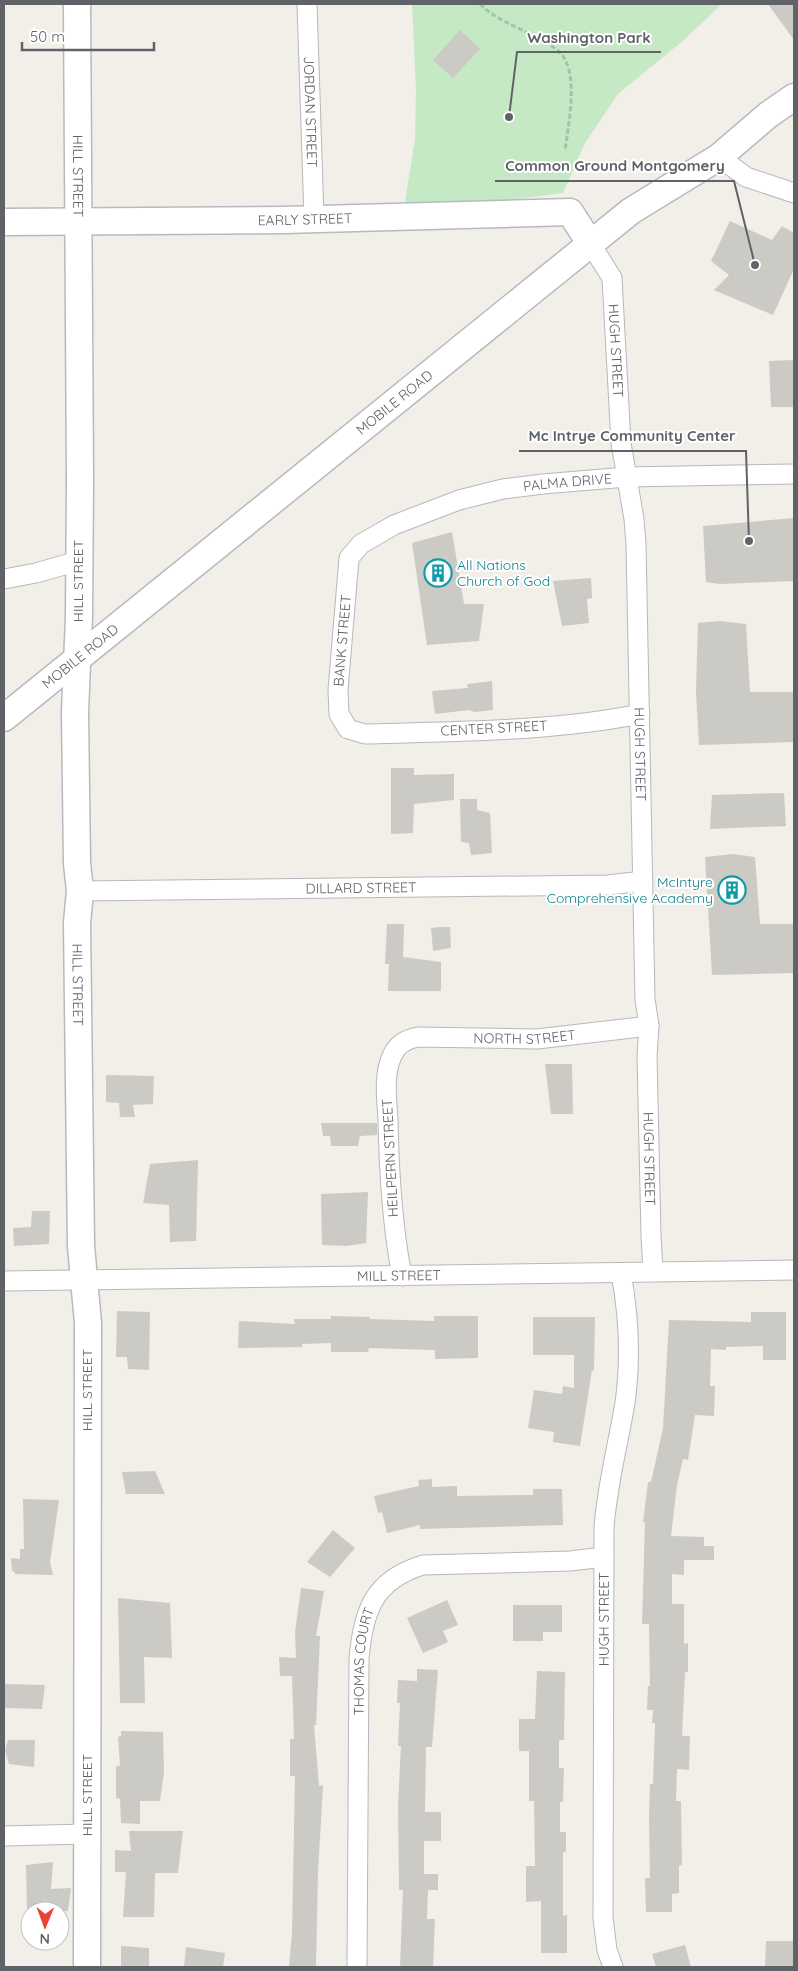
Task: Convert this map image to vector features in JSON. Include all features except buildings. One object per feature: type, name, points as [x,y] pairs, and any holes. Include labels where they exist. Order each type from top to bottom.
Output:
[{"type":"street","name":"HILL STREET","points":[[77,4],[78,561],[75,712],[76,834],[80,891],[77,923],[82,1246],[88,1323],[87,1967]]},
{"type":"street","name":"JORDAN STREET","points":[[307,4],[314,218]]},
{"type":"street","name":"MOBILE ROAD","points":[[4,718],[77,661],[590,243],[631,211],[719,157],[768,115],[794,97]]},
{"type":"street","points":[[719,157],[746,177],[794,193]]},
{"type":"street","name":"EARLY STREET","points":[[4,222],[570,212],[590,243]]},
{"type":"street","name":"HUGH STREET","points":[[590,243],[612,278],[621,443],[636,544],[645,999],[649,1026],[647,1056],[654,1272]]},
{"type":"street","name":"PALMA DRIVE","points":[[354,551],[361,544],[394,525],[459,500],[503,489],[627,477],[794,474]]},
{"type":"street","name":"BANK STREET","points":[[348,729],[339,714],[338,690],[347,565],[354,551]]},
{"type":"street","points":[[4,579],[36,573],[78,561]]},
{"type":"street","name":"CENTER STREET","points":[[348,729],[365,734],[493,729],[606,720],[640,714]]},
{"type":"street","name":"DILLARD STREET","points":[[80,891],[608,885],[643,881]]},
{"type":"street","name":"NORTH STREET","points":[[402,1043],[418,1037],[544,1039],[649,1026]]},
{"type":"street","name":"HEILPERN STREET","points":[[402,1043],[392,1056],[388,1070],[387,1095],[395,1242],[402,1276]]},
{"type":"street","name":"MILL STREET","points":[[4,1281],[794,1270]]},
{"type":"street","name":"HUGH STREET","points":[[613,1967],[607,1950],[602,1918],[604,1557],[607,1493],[624,1403],[628,1368],[628,1310],[621,1273]]},
{"type":"street","name":"THOMAS COURT","points":[[357,1967],[359,1659],[362,1630],[372,1601],[392,1580],[410,1569],[423,1565],[570,1561],[604,1557]]},
{"type":"street","points":[[4,1836],[86,1834]]},
{"type":"path","points":[[480,4],[488,11],[542,40],[562,55],[570,71],[571,99],[565,151]]},
{"type":"green space","points":[[412,4],[722,4],[685,39],[618,94],[585,143],[563,193],[499,201],[405,202],[415,139],[416,89]]},
{"type":"place","name":"Washington Park","points":[[509,117]]},
{"type":"place","name":"Common Ground Montgomery","points":[[755,265]]},
{"type":"place","name":"Mc Intrye Community Center","points":[[749,541]]},
{"type":"place","name":"All Nations Church of God","points":[[438,573]]},
{"type":"place","name":"McIntyre Comprehensive Academy","points":[[732,890]]}]
